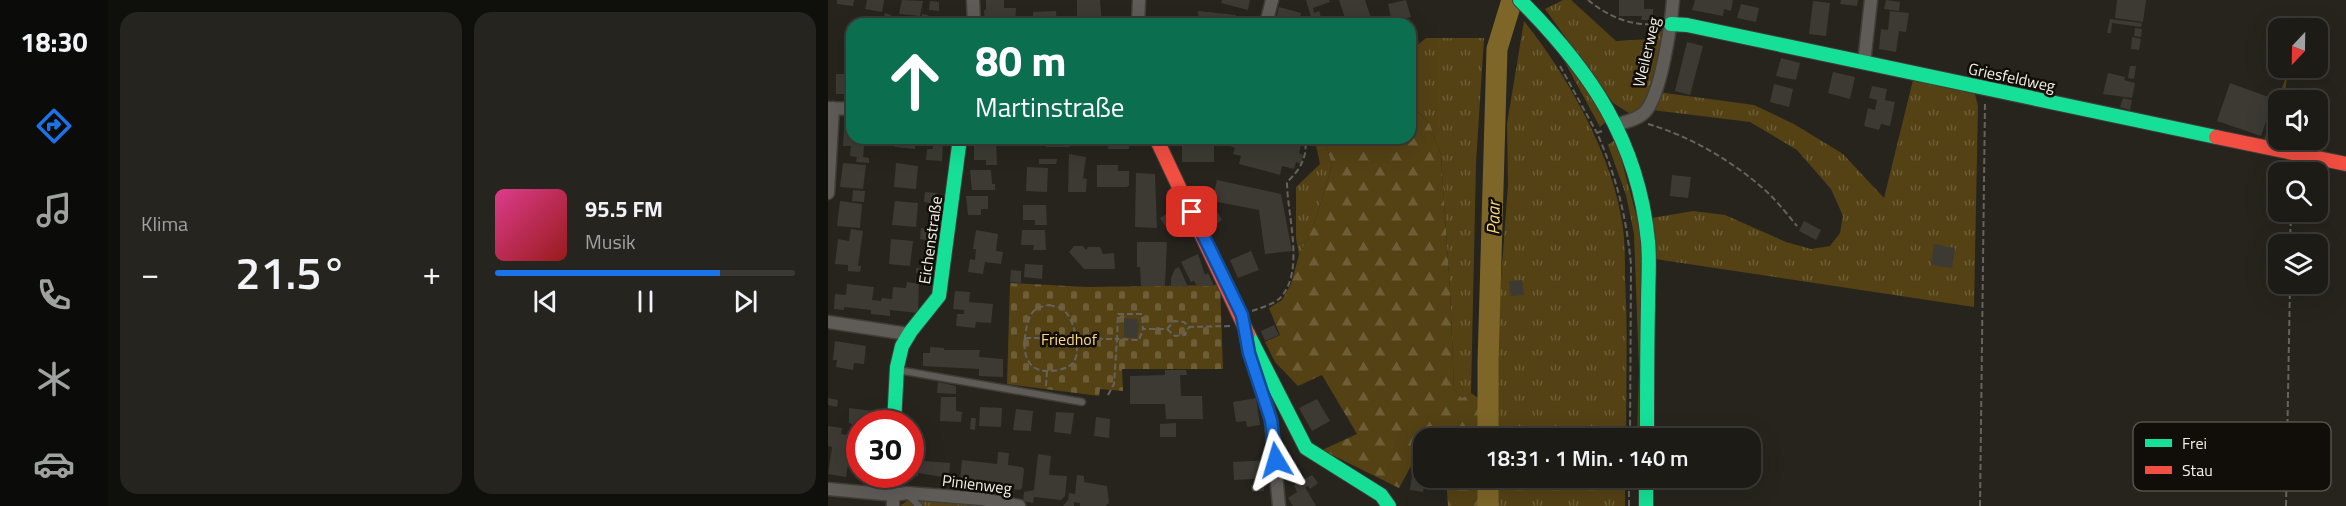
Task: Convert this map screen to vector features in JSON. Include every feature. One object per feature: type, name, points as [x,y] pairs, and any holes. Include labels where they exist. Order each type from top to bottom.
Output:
[{"type":"street","points":[[973,0],[974,18]]},
{"type":"street","points":[[1138,18],[1139,0]]},
{"type":"street","points":[[1268,18],[1272,0]]},
{"type":"street","name":"Weilerweg","points":[[1634,120],[1646,112],[1653,98],[1668,46],[1673,0]]},
{"type":"street","points":[[1864,63],[1871,0]]},
{"type":"street","points":[[1524,3],[1557,37],[1591,81],[1615,125],[1630,160],[1641,201],[1648,243],[1647,428]]},
{"type":"street","name":"Griesfeldweg","points":[[1671,24],[1687,24],[2346,165]]},
{"type":"street","points":[[828,193],[831,108],[846,109]]},
{"type":"street","points":[[1615,125],[1634,120]]},
{"type":"street","name":"Eichenstraße","points":[[895,410],[901,347],[908,334],[930,311],[939,296],[959,144]]},
{"type":"street","points":[[1159,144],[1276,392],[1306,448],[1381,495],[1389,506]]},
{"type":"street","points":[[1242,319],[1249,353],[1271,420],[1279,506]]},
{"type":"street","points":[[828,322],[908,334]]},
{"type":"street","points":[[1646,488],[1646,506]]},
{"type":"street","name":"Pinienweg","points":[[828,489],[898,498],[982,499],[1020,506]]},
{"type":"lane","points":[[898,370],[1082,402]]},
{"type":"lane","points":[[898,498],[919,506]]},
{"type":"path","points":[[1588,0],[1608,15],[1624,22],[1645,25],[1671,24]]},
{"type":"path","points":[[1559,63],[1611,164],[1622,201],[1630,264],[1630,428]]},
{"type":"path","points":[[1980,506],[1985,103],[1981,87]]},
{"type":"path","points":[[1634,120],[1678,135],[1745,174],[1767,192],[1797,226]]},
{"type":"path","points":[[1597,134],[1615,125]]},
{"type":"path","points":[[1167,329],[1174,321],[1184,322],[1189,327],[1222,327],[1281,298],[1288,284],[1294,259],[1287,182],[1299,171],[1304,158],[1305,144]]},
{"type":"path","points":[[2288,422],[2290,294]]},
{"type":"path","points":[[1049,305],[1062,309],[1069,316],[1075,338],[1077,352],[1074,362],[1067,368],[1047,371],[1032,367],[1025,357],[1025,339],[1031,314],[1038,308],[1049,305]]},
{"type":"path","points":[[1025,339],[1075,338],[1118,339],[1139,340],[1143,329],[1142,314],[1118,314],[1118,339],[1114,384],[1108,395]]},
{"type":"path","points":[[1143,329],[1167,329],[1175,336],[1185,335],[1189,327]]},
{"type":"path","points":[[1046,396],[1047,371]]},
{"type":"path","points":[[1629,488],[1629,506]]},
{"type":"path","points":[[2286,491],[2286,506]]},
{"type":"green space","points":[[1563,0],[1571,0],[1616,41],[1651,39],[1665,28],[1668,46],[1645,112],[1629,113],[1613,103],[1545,9]]},
{"type":"green space","points":[[1524,21],[1557,67],[1587,119],[1610,174],[1618,201],[1625,254],[1626,428],[1495,428],[1499,306],[1508,185],[1507,124]]},
{"type":"green space","points":[[1426,38],[1484,38],[1476,163],[1471,393],[1462,398],[1454,389],[1441,156],[1430,124],[1416,110],[1416,46]]},
{"type":"green space","points":[[1554,42],[1573,66],[1607,121],[1600,127]]},
{"type":"green space","points":[[2286,78],[2287,78],[2285,90],[2281,90]]},
{"type":"green space","points":[[1913,80],[1975,94],[1978,106],[1974,307],[1655,259],[1652,218],[1693,211],[1725,215],[1786,242],[1811,249],[1830,246],[1840,233],[1843,216],[1831,189],[1797,150],[1750,122],[1652,110],[1658,92],[1754,105],[1794,124],[1843,154],[1884,198]]},
{"type":"green space","points":[[1416,110],[1430,124],[1441,156],[1454,389],[1462,398],[1471,393],[1488,405],[1488,428],[1413,428],[1413,466],[1399,488],[1322,450],[1357,434],[1322,375],[1298,386],[1275,362],[1265,342],[1280,335],[1269,308],[1282,300],[1291,284],[1299,255],[1313,228],[1332,165],[1326,144],[1416,144]]},
{"type":"green space","points":[[2268,128],[2268,141],[2264,140]]},
{"type":"green space","points":[[1613,141],[1617,143],[1641,233],[1645,428],[1637,428],[1639,370],[1634,234],[1626,195],[1608,145]]},
{"type":"green space","points":[[1326,144],[1332,165],[1313,228],[1299,255],[1296,238],[1296,187],[1320,164],[1316,145]]},
{"type":"green space","name":"Friedhof","points":[[1010,283],[1087,287],[1220,285],[1223,369],[1122,369],[1123,391],[1100,389],[1099,396],[1007,384]]},
{"type":"green space","points":[[1447,488],[1488,488],[1487,506],[1448,506]]},
{"type":"green space","points":[[1493,488],[1625,488],[1625,506],[1493,506]]},
{"type":"green space","points":[[908,500],[986,506],[900,506]]},
{"type":"building","points":[[837,0],[854,0],[853,6],[837,4]]},
{"type":"building","points":[[867,0],[884,0],[882,12],[865,9]]},
{"type":"building","points":[[902,0],[923,1],[920,16],[899,14]]},
{"type":"building","points":[[986,0],[1004,0],[1004,8],[1016,8],[1015,18],[985,18],[984,10],[986,10]]},
{"type":"building","points":[[1077,0],[1100,0],[1102,18],[1077,18]]},
{"type":"building","points":[[1222,0],[1250,0],[1248,10],[1221,3]]},
{"type":"building","points":[[1306,0],[1329,0],[1330,2],[1313,8],[1314,13],[1319,11],[1321,18],[1311,18]]},
{"type":"building","points":[[1339,0],[1365,0],[1371,18],[1345,18]]},
{"type":"building","points":[[1406,0],[1411,17],[1391,18],[1388,4]]},
{"type":"building","points":[[1619,0],[1644,0],[1644,9],[1653,9],[1653,20],[1641,20],[1642,16],[1619,16]]},
{"type":"building","points":[[1695,0],[1733,0],[1731,11],[1724,9],[1723,16],[1692,10]]},
{"type":"building","points":[[1841,0],[1858,0],[1857,6],[1840,4]]},
{"type":"building","points":[[1886,0],[1900,2],[1899,11],[1884,9]]},
{"type":"building","points":[[2117,0],[2146,0],[2143,22],[2115,18]]},
{"type":"building","points":[[930,1],[939,2],[939,11],[929,10]]},
{"type":"building","points":[[1813,1],[1830,3],[1826,36],[1809,34]]},
{"type":"building","points":[[1741,4],[1759,8],[1756,22],[1737,18]]},
{"type":"building","points":[[1279,7],[1301,13],[1300,18],[1276,18]]},
{"type":"building","points":[[1056,11],[1057,18],[1033,18],[1033,12]]},
{"type":"building","points":[[1198,11],[1236,15],[1236,18],[1199,18]]},
{"type":"building","points":[[1890,11],[1909,13],[1906,32],[1899,31],[1896,52],[1879,49],[1881,29],[1888,30]]},
{"type":"building","points":[[885,13],[891,15],[891,18],[884,18]]},
{"type":"building","points":[[1177,16],[1195,16],[1195,18],[1177,18]]},
{"type":"building","points":[[2110,19],[2142,23],[2141,27],[2112,23],[2111,33],[2107,33]]},
{"type":"building","points":[[2135,28],[2142,29],[2141,37],[2134,36]]},
{"type":"building","points":[[2132,37],[2141,39],[2139,50],[2131,49]]},
{"type":"building","points":[[1687,42],[1703,46],[1690,95],[1675,91]]},
{"type":"building","points":[[1781,58],[1800,63],[1796,80],[1776,76]]},
{"type":"building","points":[[2130,66],[2136,66],[2134,79],[2128,78]]},
{"type":"building","points":[[1833,72],[1855,77],[1850,99],[1828,93]]},
{"type":"building","points":[[2108,73],[2125,77],[2124,80],[2135,83],[2132,98],[2103,94]]},
{"type":"building","points":[[836,74],[846,74],[846,94],[836,94]]},
{"type":"building","points":[[2230,83],[2268,97],[2268,116],[2261,136],[2217,121]]},
{"type":"building","points":[[1774,84],[1793,89],[1789,107],[1770,102]]},
{"type":"building","points":[[1872,86],[1887,89],[1885,100],[1895,102],[1890,126],[1881,124],[1879,130],[1864,126],[1868,108],[1875,110],[1877,100],[1869,98]]},
{"type":"building","points":[[2123,98],[2132,100],[2130,110],[2120,107]]},
{"type":"building","points":[[844,128],[846,128],[846,144],[864,144],[863,157],[869,158],[869,163],[856,162],[857,157],[850,156],[851,146],[843,146]]},
{"type":"building","points":[[895,144],[915,144],[915,149],[895,147]]},
{"type":"building","points":[[933,144],[943,145],[942,161],[926,160],[927,149],[933,149]]},
{"type":"building","points":[[974,144],[996,144],[997,165],[986,165],[986,160],[974,160]]},
{"type":"building","points":[[1046,144],[1070,144],[1070,147],[1046,147]]},
{"type":"building","points":[[1108,144],[1129,144],[1129,149],[1108,149]]},
{"type":"building","points":[[1182,144],[1214,144],[1214,162],[1182,162]]},
{"type":"building","points":[[1230,144],[1298,144],[1301,145],[1299,153],[1303,155],[1301,164],[1296,162],[1294,169],[1282,166],[1280,175],[1239,164],[1241,156],[1233,154],[1235,148]]},
{"type":"building","points":[[1069,154],[1086,157],[1083,178],[1087,179],[1086,192],[1068,192]]},
{"type":"building","points":[[1039,159],[1057,159],[1056,164],[1039,164]]},
{"type":"building","points":[[843,163],[866,165],[863,189],[840,187]]},
{"type":"building","points":[[896,163],[918,166],[916,189],[894,187]]},
{"type":"building","points":[[1097,165],[1118,165],[1118,171],[1129,171],[1129,185],[1127,187],[1097,187]]},
{"type":"building","points":[[1027,167],[1048,168],[1047,192],[1026,191]]},
{"type":"building","points":[[970,170],[991,170],[995,190],[972,190]]},
{"type":"building","points":[[1136,173],[1155,174],[1157,228],[1135,227]]},
{"type":"building","points":[[1672,175],[1691,177],[1688,198],[1670,196]]},
{"type":"building","points":[[1217,180],[1281,194],[1292,251],[1265,254],[1259,210],[1212,201]]},
{"type":"building","points":[[853,190],[865,191],[864,202],[852,201]]},
{"type":"building","points":[[925,192],[937,193],[936,204],[924,202]]},
{"type":"building","points":[[966,196],[988,196],[988,209],[981,209],[981,215],[968,215]]},
{"type":"building","points":[[1208,196],[1222,220],[1210,228],[1195,203]]},
{"type":"building","points":[[840,201],[862,204],[860,228],[837,226]]},
{"type":"building","points":[[895,201],[918,203],[916,227],[892,225]]},
{"type":"building","points":[[1023,205],[1046,205],[1047,225],[1035,225],[1035,220],[1023,220]]},
{"type":"building","points":[[1173,210],[1184,227],[1171,235],[1160,218]]},
{"type":"building","points":[[1804,221],[1821,230],[1816,240],[1799,231]]},
{"type":"building","points":[[921,228],[933,230],[932,241],[920,239]]},
{"type":"building","points":[[851,229],[863,231],[858,266],[861,266],[860,272],[848,271],[848,265],[835,264],[838,239],[849,241]]},
{"type":"building","points":[[976,230],[998,234],[996,251],[1003,252],[1001,264],[985,262],[983,274],[968,272],[970,259],[975,260],[976,249],[973,249]]},
{"type":"building","points":[[1022,230],[1045,230],[1046,250],[1033,250],[1034,245],[1021,245]]},
{"type":"building","points":[[891,239],[913,241],[910,266],[889,264]]},
{"type":"building","points":[[1137,242],[1167,242],[1165,286],[1141,286],[1140,267],[1137,267]]},
{"type":"building","points":[[1934,244],[1955,248],[1952,268],[1931,265]]},
{"type":"building","points":[[1074,246],[1083,246],[1086,250],[1088,247],[1100,247],[1103,254],[1114,253],[1115,269],[1084,269],[1069,252]]},
{"type":"building","points":[[1251,251],[1259,270],[1238,278],[1230,260]]},
{"type":"building","points":[[1198,254],[1205,275],[1208,273],[1214,286],[1197,286],[1194,281],[1191,282],[1181,262]]},
{"type":"building","points":[[1025,264],[1043,265],[1042,279],[1024,277]]},
{"type":"building","points":[[1179,267],[1188,287],[1171,286],[1171,278],[1175,269]]},
{"type":"building","points":[[916,268],[928,269],[928,274],[916,273]]},
{"type":"building","points":[[1011,270],[1021,271],[1021,283],[1010,282]]},
{"type":"building","points":[[1522,280],[1524,295],[1511,296],[1509,281]]},
{"type":"building","points":[[907,282],[919,284],[918,313],[890,310],[890,316],[871,314],[871,310],[844,307],[844,310],[834,309],[835,294],[846,295],[847,284],[874,287],[872,300],[881,301],[882,298],[892,299],[893,287],[906,288]]},
{"type":"building","points":[[955,291],[970,292],[969,302],[993,304],[991,323],[976,322],[975,328],[956,326],[957,314],[964,314],[964,310],[953,309]]},
{"type":"building","points":[[1124,318],[1137,319],[1139,323],[1137,338],[1124,337]]},
{"type":"building","points":[[1274,325],[1279,335],[1265,341],[1261,331]]},
{"type":"building","points":[[835,341],[866,346],[864,364],[854,363],[853,370],[836,367],[837,360],[833,360]]},
{"type":"building","points":[[930,347],[944,348],[944,350],[980,350],[979,357],[1003,359],[1003,377],[979,376],[979,369],[923,366],[923,353],[930,353]]},
{"type":"building","points":[[1165,370],[1186,370],[1187,375],[1180,375],[1181,396],[1202,396],[1203,419],[1166,419],[1165,404],[1130,404],[1130,376],[1165,375]]},
{"type":"building","points":[[938,382],[956,386],[956,394],[937,393]]},
{"type":"building","points":[[941,397],[956,397],[956,411],[962,412],[961,422],[940,421]]},
{"type":"building","points":[[828,398],[838,400],[837,407],[828,405]]},
{"type":"building","points":[[1256,398],[1260,425],[1247,427],[1246,421],[1236,422],[1233,402]]},
{"type":"building","points":[[1317,399],[1330,421],[1312,431],[1299,408]]},
{"type":"building","points":[[980,407],[1002,408],[1001,427],[979,426]]},
{"type":"building","points":[[1016,409],[1033,411],[1031,431],[1013,430]]},
{"type":"building","points":[[1056,412],[1074,413],[1071,434],[1054,432]]},
{"type":"building","points":[[1096,417],[1110,419],[1109,438],[1094,436]]},
{"type":"building","points":[[971,418],[976,418],[975,430],[970,429]]},
{"type":"building","points":[[1176,423],[1176,437],[1160,437],[1160,424]]},
{"type":"building","points":[[828,426],[842,428],[841,434],[846,435],[846,477],[828,474],[832,447],[828,446]]},
{"type":"building","points":[[1283,451],[1291,455],[1288,461],[1281,458]]},
{"type":"building","points":[[998,452],[1009,453],[1008,465],[1024,469],[1020,490],[994,487],[995,482],[960,480],[962,460],[997,464]]},
{"type":"building","points":[[1038,454],[1051,456],[1049,475],[1067,476],[1065,496],[1061,500],[1034,497],[1033,503],[1023,501],[1024,492],[1034,490]]},
{"type":"building","points":[[1268,460],[1269,478],[1234,480],[1233,462]]},
{"type":"building","points":[[924,461],[950,463],[949,478],[924,474]]},
{"type":"building","points":[[1413,468],[1413,488],[1424,488],[1423,492],[1410,490]]},
{"type":"building","points":[[1077,475],[1084,476],[1084,482],[1107,486],[1109,503],[1105,506],[1080,506],[1080,503],[1074,502],[1074,506],[1063,506],[1068,500],[1069,493],[1075,494]]},
{"type":"building","points":[[1312,475],[1318,483],[1310,489],[1308,486],[1305,487],[1316,506],[1293,506],[1288,498],[1297,492],[1294,485]]},
{"type":"building","points":[[1264,484],[1264,491],[1252,492],[1251,485]]},
{"type":"waterway","name":"Paar","points":[[1488,428],[1497,49],[1512,0]]},
{"type":"waterway","name":"Paar","points":[[1488,488],[1488,506]]},
{"type":"traffic: fast","points":[[1520,0],[1545,26],[1589,80],[1622,139],[1634,171],[1649,249],[1647,428]]},
{"type":"traffic: fast","points":[[1671,24],[1687,25],[2216,137]]},
{"type":"traffic: fast","points":[[895,410],[897,367],[902,346],[939,296],[959,144]]},
{"type":"traffic: fast","points":[[1248,334],[1306,448],[1381,495],[1389,506]]},
{"type":"traffic: fast","points":[[1646,488],[1646,506]]},
{"type":"traffic: jam","points":[[2216,137],[2346,164]]},
{"type":"traffic: jam","points":[[1159,144],[1248,334]]},
{"type":"route","points":[[1192,212],[1242,315],[1249,353],[1271,420],[1276,460]]}]
